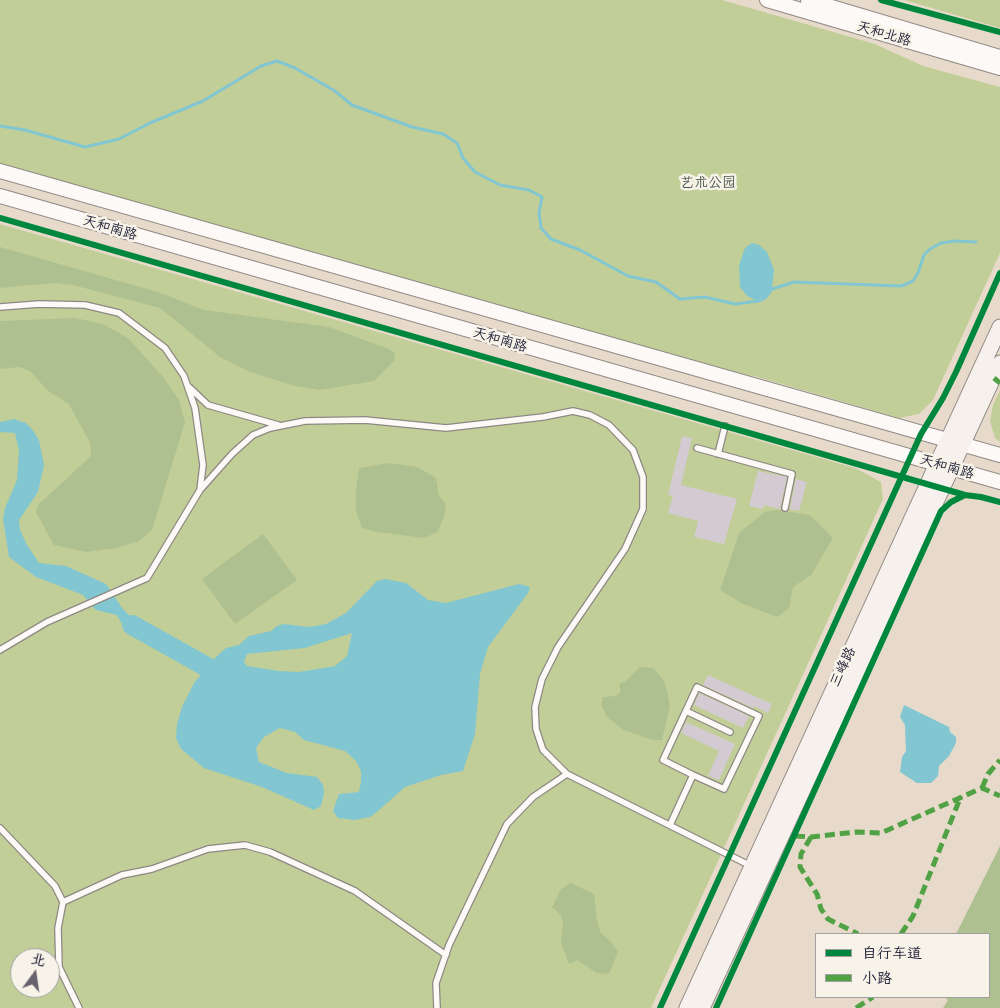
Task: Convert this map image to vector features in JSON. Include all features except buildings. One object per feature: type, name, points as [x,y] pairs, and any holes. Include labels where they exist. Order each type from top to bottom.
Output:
[{"type":"main road","name":"三峰路","points":[[702,1008],[758,869],[936,464],[1000,327]]},
{"type":"main road","name":"三峰路","points":[[687,1008],[758,869],[953,469],[1000,364]]},
{"type":"street","name":"天和北路","points":[[767,0],[1000,68]]},
{"type":"street","name":"天和北路","points":[[808,0],[1000,56]]},
{"type":"street","name":"天和南路","points":[[0,171],[1000,455]]},
{"type":"street","name":"天和南路","points":[[0,196],[1000,482]]},
{"type":"lane","points":[[0,307],[38,304],[85,305],[119,314],[165,348],[184,376],[196,408],[203,465],[200,490]]},
{"type":"lane","points":[[188,386],[208,405],[280,426]]},
{"type":"lane","points":[[0,650],[47,622],[147,578],[200,490],[232,454],[254,435],[280,426],[305,421],[365,420],[446,428],[543,417],[573,411],[590,415],[609,426],[633,450],[643,477],[643,509],[625,549],[558,647],[542,679],[535,707],[536,729],[543,750],[567,774],[758,869]]},
{"type":"lane","points":[[718,454],[725,426]]},
{"type":"lane","points":[[697,448],[792,474],[785,508]]},
{"type":"lane","points":[[697,688],[758,716],[724,789],[693,775],[663,760],[697,688]]},
{"type":"lane","points":[[686,711],[730,732]]},
{"type":"lane","points":[[437,1008],[436,983],[446,955],[506,824],[533,797],[567,774]]},
{"type":"lane","points":[[670,825],[693,775]]},
{"type":"lane","points":[[0,828],[50,880],[63,902],[58,928],[60,967],[79,1008]]},
{"type":"lane","points":[[63,902],[122,875],[152,869],[208,849],[245,845],[270,852],[355,891],[446,955]]},
{"type":"green space","name":"艺术公园","points":[[0,0],[722,0],[875,44],[923,66],[1000,87],[1000,253],[933,400],[919,414],[899,418],[754,376],[714,371],[0,167]]},
{"type":"green space","points":[[904,0],[1000,0],[1000,28]]},
{"type":"green space","points":[[0,224],[855,468],[881,482],[883,499],[651,1008],[0,1008]]},
{"type":"green space","points":[[0,247],[161,293],[204,310],[329,327],[389,349],[395,354],[394,361],[374,381],[319,390],[295,386],[250,372],[220,357],[160,308],[73,285],[55,283],[0,288]]},
{"type":"green space","points":[[75,318],[103,324],[128,338],[163,377],[179,400],[185,422],[152,530],[139,541],[117,548],[86,552],[54,545],[36,512],[39,504],[91,456],[90,443],[69,404],[48,391],[30,371],[19,367],[0,369],[0,321]]},
{"type":"green space","points":[[1000,390],[1000,442],[995,438],[990,421],[993,405]]},
{"type":"green space","points":[[388,463],[417,467],[436,478],[439,496],[446,504],[444,518],[437,532],[425,538],[377,532],[362,528],[356,511],[359,468]]},
{"type":"green space","points":[[777,510],[810,515],[833,538],[811,575],[793,587],[789,608],[777,617],[741,603],[720,590],[739,533],[765,512]]},
{"type":"green space","points":[[263,534],[297,580],[235,624],[202,579]]},
{"type":"green space","points":[[640,667],[653,668],[663,679],[667,691],[670,706],[662,740],[652,740],[624,730],[608,718],[601,705],[603,697],[615,696],[621,692],[619,684],[626,681]]},
{"type":"green space","points":[[1000,846],[1000,1008],[943,1008],[948,1000],[945,998],[990,998],[990,933],[956,933]]},
{"type":"green space","points":[[571,883],[594,894],[597,920],[601,933],[618,952],[609,974],[597,973],[577,960],[569,964],[561,942],[563,924],[561,915],[552,907],[561,889]]},
{"type":"water","points":[[752,243],[759,245],[767,252],[774,270],[772,289],[765,298],[758,301],[747,296],[740,287],[739,265],[745,248]]},
{"type":"water","points":[[14,419],[26,423],[32,429],[39,440],[44,465],[38,492],[19,520],[20,530],[27,545],[39,563],[66,566],[106,584],[122,608],[134,620],[130,629],[123,626],[117,615],[96,610],[83,595],[36,577],[9,557],[3,519],[5,508],[17,480],[19,451],[15,433],[0,432],[0,422]]},
{"type":"water","points":[[385,579],[406,583],[428,600],[446,603],[519,584],[530,587],[528,593],[488,647],[480,674],[475,734],[463,771],[441,775],[405,787],[370,817],[355,820],[338,818],[333,811],[339,794],[359,792],[361,782],[361,771],[356,761],[345,751],[304,740],[295,732],[280,728],[264,737],[256,748],[259,762],[287,773],[317,777],[323,785],[324,793],[321,806],[314,810],[262,787],[204,768],[181,749],[176,738],[177,724],[182,707],[194,683],[226,648],[239,645],[249,636],[271,631],[277,626],[284,624],[309,627],[326,624],[346,613],[377,581]],"holes":[[[352,633],[347,656],[335,666],[299,672],[247,666],[244,662],[247,654],[305,648]]]},
{"type":"water","points":[[904,705],[949,727],[950,732],[956,737],[956,743],[949,756],[939,766],[938,776],[931,783],[917,783],[900,772],[902,757],[906,751],[905,725],[900,717]]},
{"type":"waterway","points":[[0,126],[25,130],[85,147],[119,139],[150,123],[203,101],[261,66],[277,61],[295,68],[335,91],[352,105],[412,127],[443,134],[457,143],[463,158],[475,172],[500,185],[529,190],[542,197],[539,213],[541,228],[551,239],[580,250],[628,276],[656,282],[680,299],[705,297],[735,304],[758,301],[765,298],[772,289],[794,282],[901,286],[913,281],[924,255],[930,249],[941,243],[955,241],[976,242]]},
{"type":"waterway","points":[[132,625],[207,667]]},
{"type":"marked path","points":[[994,378],[1000,383]]},
{"type":"marked path","points":[[982,788],[988,774],[1000,760]]},
{"type":"marked path","points":[[795,836],[811,837],[856,832],[881,833],[982,788],[1000,796]]},
{"type":"marked path","points":[[902,933],[913,916],[961,796]]},
{"type":"marked path","points":[[811,837],[801,854],[800,867],[817,894],[821,909],[828,919],[856,933]]},
{"type":"marked path","points":[[856,1008],[871,998]]},
{"type":"cycle path","points":[[881,0],[1000,32]]},
{"type":"cycle path","points":[[0,218],[965,495]]},
{"type":"cycle path","points":[[660,1008],[921,434],[956,372],[1000,273]]},
{"type":"cycle path","points":[[716,1008],[941,511],[951,502],[965,495],[1000,502]]}]
